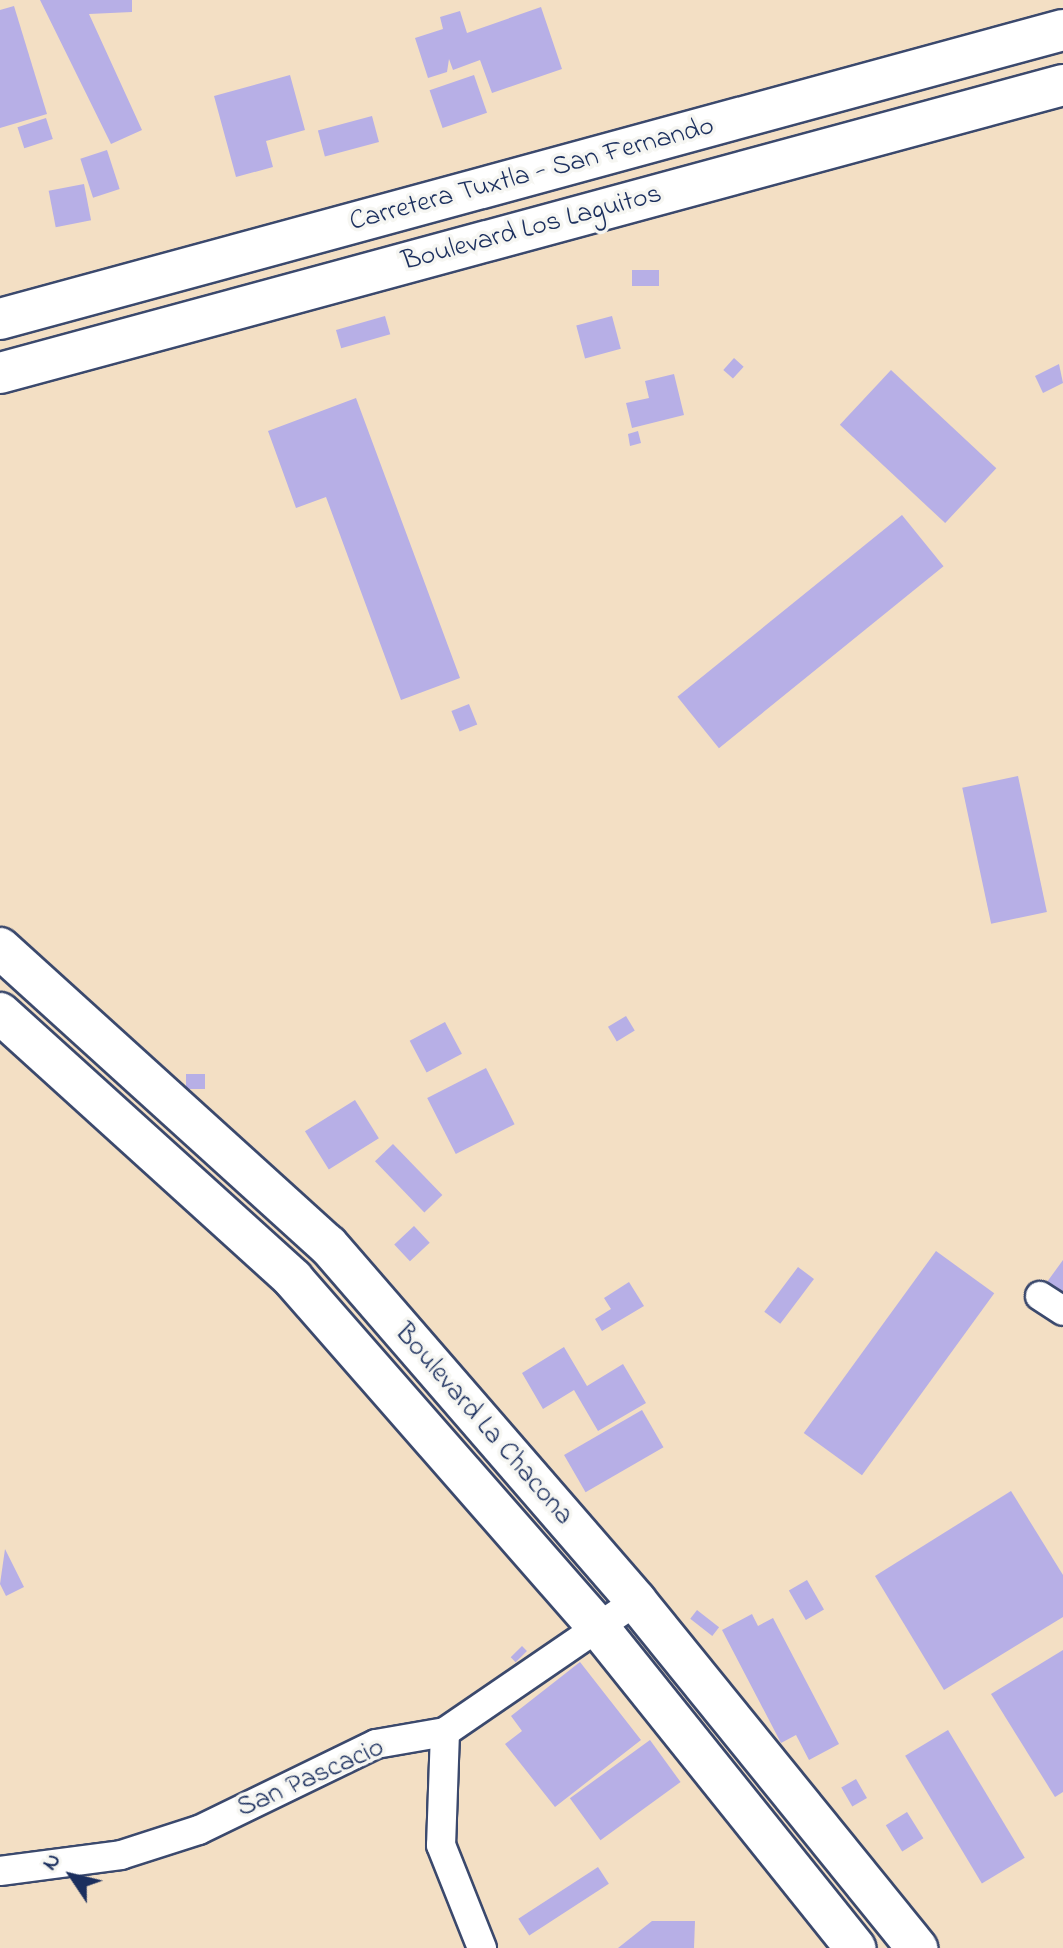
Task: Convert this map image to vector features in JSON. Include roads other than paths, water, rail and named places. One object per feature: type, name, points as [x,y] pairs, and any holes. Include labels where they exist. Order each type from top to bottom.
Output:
[{"type":"main road","name":"Carretera Tuxtla - San Fernando","points":[[0,319],[1063,30]]},
{"type":"main road","name":"Boulevard Los Laguitos","points":[[0,373],[1063,85]]},
{"type":"main road","name":"Boulevard La Chacona","points":[[0,948],[328,1245],[636,1601],[917,1948]]},
{"type":"main road","name":"Boulevard La Chacona","points":[[0,1013],[293,1279],[599,1628],[855,1948]]},
{"type":"street","name":"San Pascacio","points":[[0,1871],[121,1855],[199,1830],[376,1744],[445,1732],[636,1601]]},
{"type":"street","points":[[445,1732],[441,1845],[482,1948]]}]
